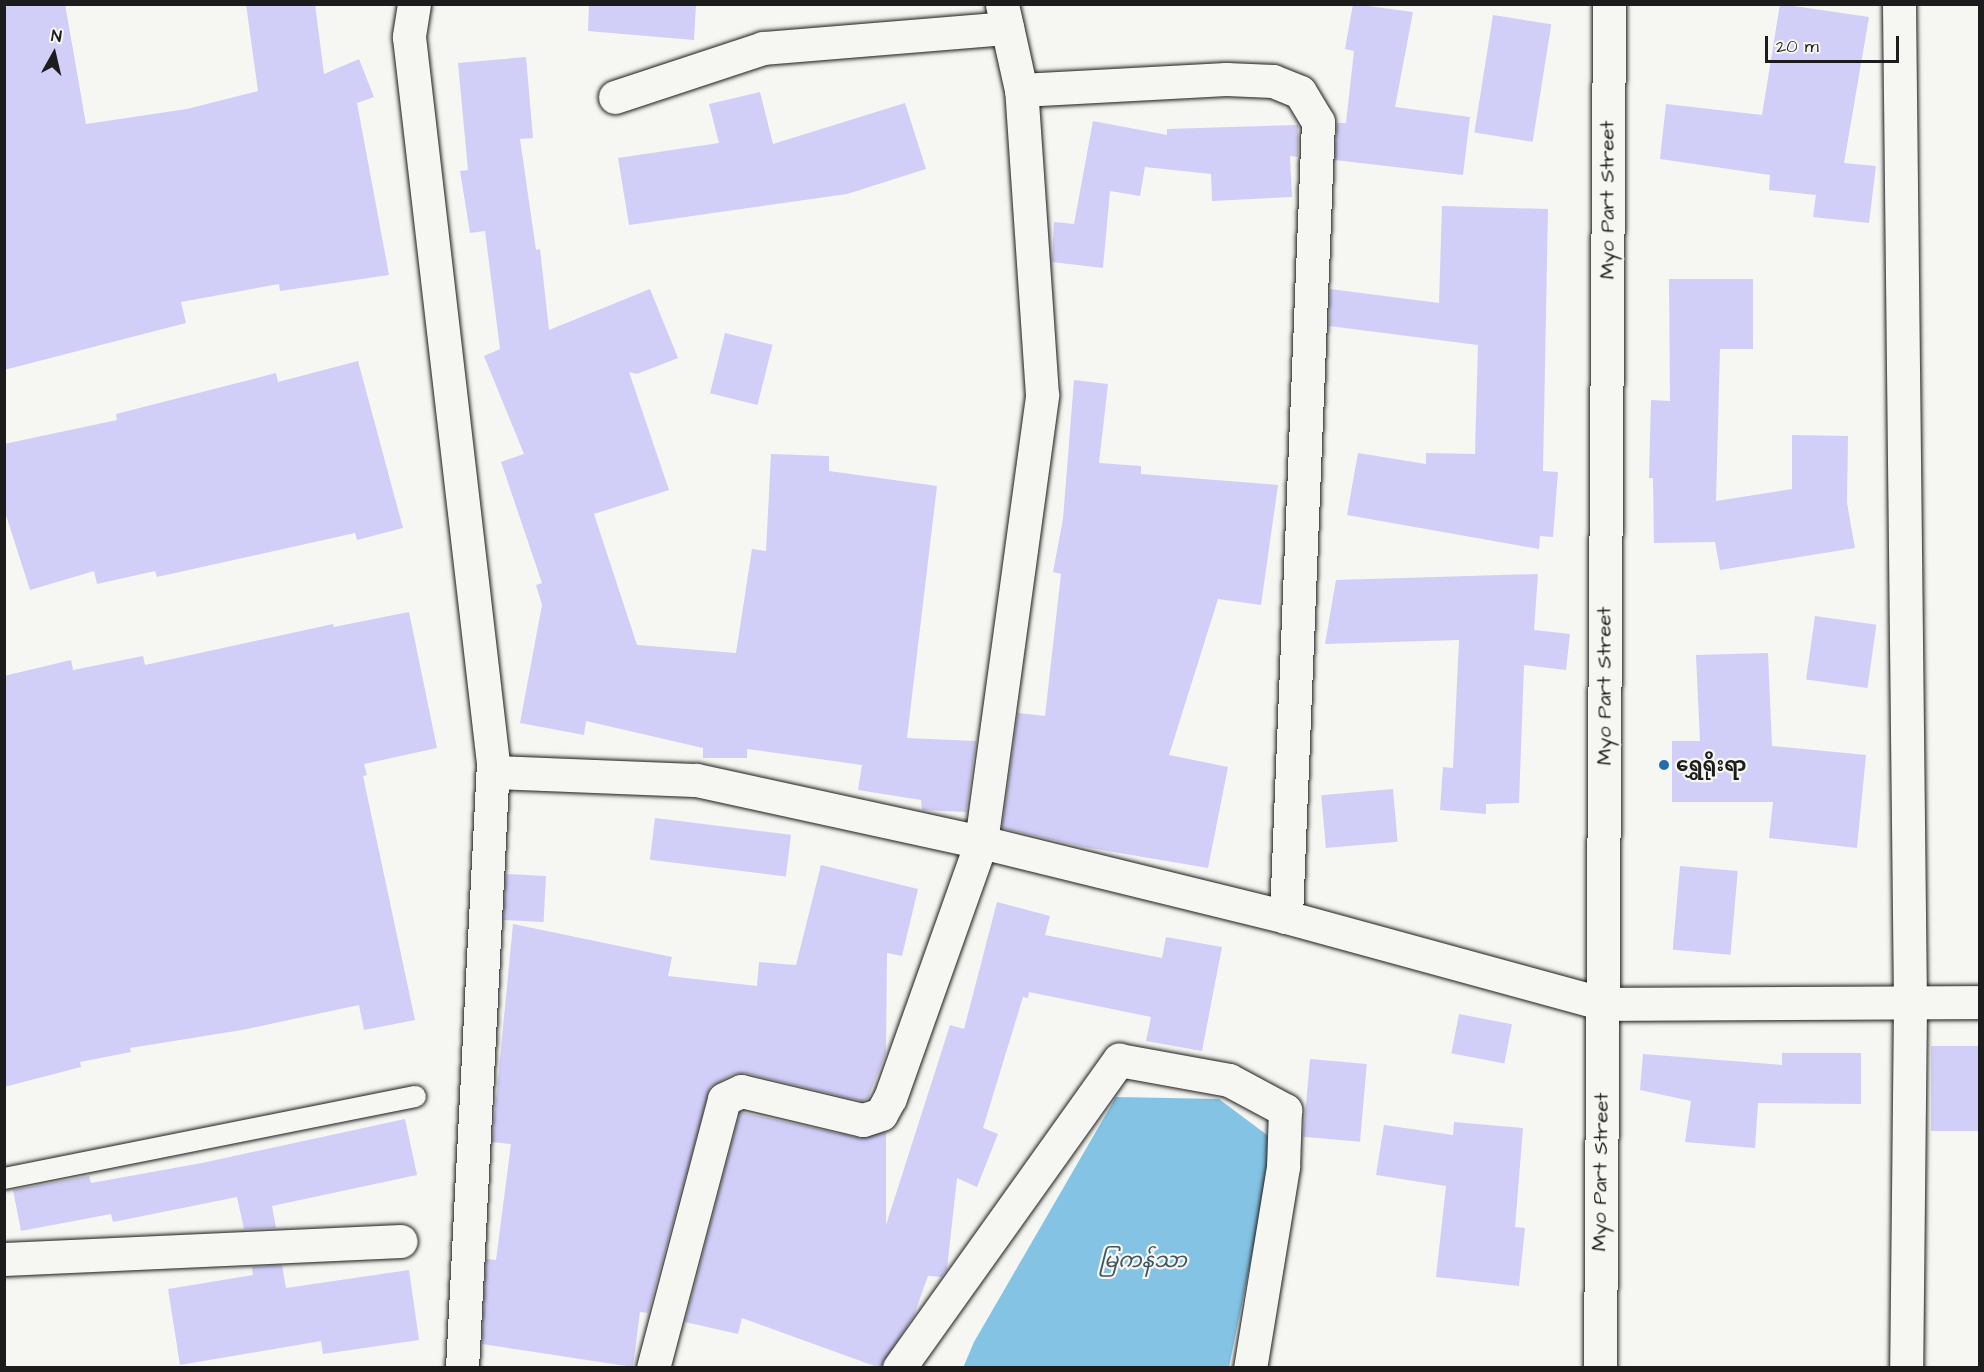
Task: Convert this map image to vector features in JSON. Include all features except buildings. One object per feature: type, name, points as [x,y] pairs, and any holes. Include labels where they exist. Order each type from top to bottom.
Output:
[{"type":"street","points":[[414,4],[409,37],[493,772],[462,1368]]},
{"type":"street","name":"Myo Part Street","points":[[1600,1368],[1609,4]]},
{"type":"street","points":[[1899,4],[1910,1004],[1906,1368]]},
{"type":"street","points":[[615,97],[763,48],[1005,16],[1021,90],[1042,395],[981,842],[890,1098],[881,1114],[863,1120],[741,1090],[724,1099],[653,1368]]},
{"type":"street","points":[[1021,90],[1273,81],[1300,92],[1318,122],[1286,918]]},
{"type":"street","points":[[493,772],[696,780],[981,842],[1286,918],[1603,1004],[1980,1002]]},
{"type":"street","points":[[898,1368],[1119,1060],[1228,1080],[1285,1110],[1283,1167],[1250,1368]]},
{"type":"street","points":[[4,1259],[401,1241]]},
{"type":"lane","points":[[4,1178],[415,1096]]},
{"type":"water","name":"မြကန်သာ","points":[[1116,1097],[1219,1099],[1275,1141],[1229,1367],[963,1368],[974,1342]]},
{"type":"place","name":"ရွှေရိုးရာ","points":[[1664,765]]}]
